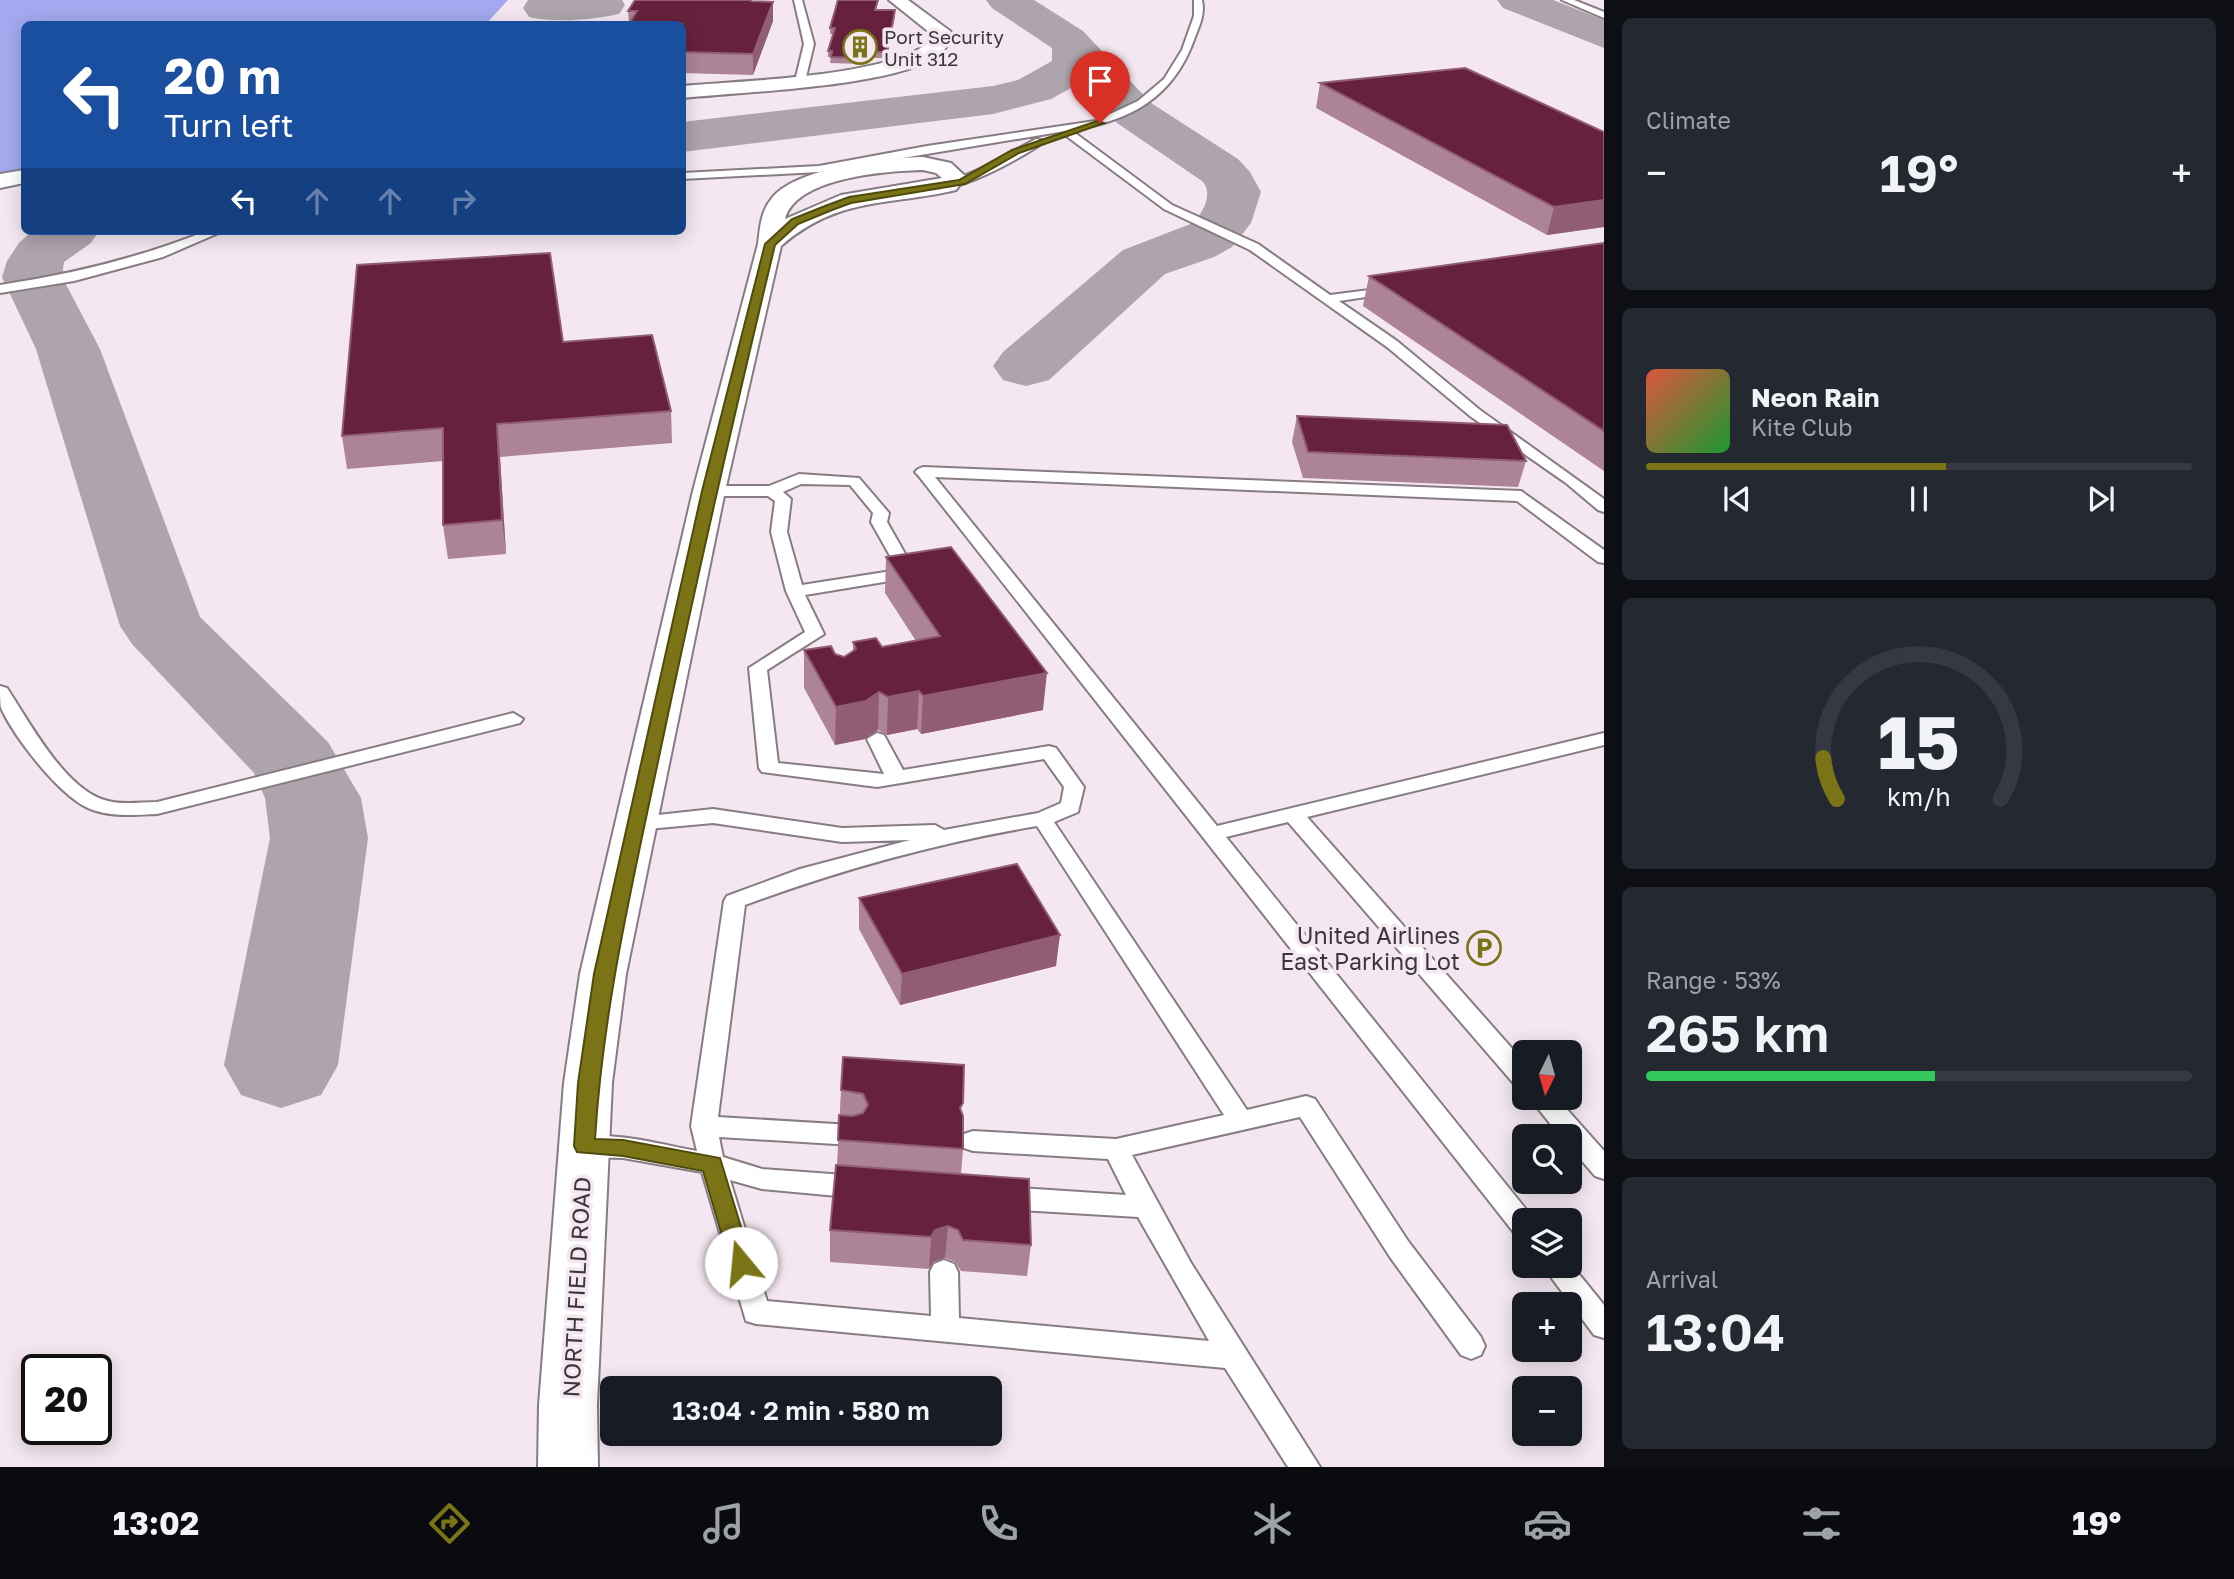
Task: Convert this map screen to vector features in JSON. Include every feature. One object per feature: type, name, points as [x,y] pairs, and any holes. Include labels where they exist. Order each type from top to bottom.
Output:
[{"type":"street","points":[[686,92],[837,79],[880,71],[914,59],[939,44],[943,39],[941,31],[897,0]]},
{"type":"street","name":"NORTH FIELD ROAD","points":[[568,1467],[568,1405],[588,1083],[603,974],[709,491],[770,244],[773,214],[785,197],[806,186],[833,177],[889,165],[917,163],[937,166],[951,172],[955,177],[948,185]]},
{"type":"street","points":[[0,181],[21,178]]},
{"type":"street","points":[[770,244],[795,222],[849,200],[948,185]]},
{"type":"lane","points":[[798,0],[808,44],[800,81]]},
{"type":"lane","points":[[964,156],[1069,133],[1100,123],[1142,102],[1174,77],[1190,41],[1200,7],[1198,0]]},
{"type":"lane","points":[[1566,0],[1604,15]]},
{"type":"lane","points":[[686,176],[819,169],[926,149],[1100,123]]},
{"type":"lane","points":[[1069,133],[1168,208],[1254,247],[1392,344],[1475,413],[1571,480],[1604,508]]},
{"type":"lane","points":[[948,185],[971,178],[1016,151],[1040,141]]},
{"type":"lane","points":[[917,163],[950,158]]},
{"type":"lane","points":[[0,289],[74,277],[159,254],[206,235]]},
{"type":"lane","points":[[1328,299],[1409,288]]},
{"type":"lane","points":[[1512,1211],[923,472],[1521,496],[1604,558]]},
{"type":"lane","points":[[709,491],[771,491],[799,479],[854,481],[881,513],[879,522],[908,573],[795,591]]},
{"type":"lane","points":[[771,491],[783,499],[779,532],[795,591],[827,655]]},
{"type":"lane","points":[[815,634],[758,668],[769,768],[877,782],[1049,752],[1073,787],[1072,807],[1042,819],[967,831],[808,874],[735,901],[704,1126],[712,1164],[756,1312],[1234,1356]]},
{"type":"lane","points":[[0,692],[66,786],[94,805],[121,809],[157,808],[513,719]]},
{"type":"lane","points":[[877,739],[897,779]]},
{"type":"lane","points":[[1211,834],[1604,739]]},
{"type":"lane","points":[[1293,814],[1512,1064]]},
{"type":"lane","points":[[637,823],[713,816],[842,835],[967,831]]},
{"type":"lane","points":[[1042,819],[1240,1119]]},
{"type":"lane","points":[[973,1141],[1116,1149],[1306,1105],[1399,1249],[1471,1346]]},
{"type":"lane","points":[[1552,1110],[1604,1169]]},
{"type":"lane","points":[[704,1126],[852,1135]]},
{"type":"lane","points":[[584,1146],[623,1148],[712,1164],[762,1180],[887,1189]]},
{"type":"lane","points":[[1116,1149],[1143,1206],[1305,1467]]},
{"type":"lane","points":[[983,1196],[1143,1206]]},
{"type":"lane","points":[[944,1272],[945,1329]]},
{"type":"lane","points":[[1565,1278],[1604,1326]]},
{"type":"path","points":[[836,7],[838,0]]},
{"type":"water","points":[[0,0],[508,0],[489,21],[21,21],[21,170],[0,173]]},
{"type":"building","points":[[635,0],[773,2],[753,54],[686,52],[686,21],[631,21],[637,11],[628,11]]},
{"type":"building","points":[[838,0],[878,0],[875,10],[895,10],[887,52],[866,52],[864,58],[831,57],[832,51],[828,51],[835,28],[830,28]]},
{"type":"building","points":[[1465,68],[1604,132],[1604,200],[1554,207],[1320,83]]},
{"type":"building","points":[[1604,243],[1604,431],[1369,276]]},
{"type":"building","points":[[550,253],[563,342],[652,335],[671,411],[497,424],[502,520],[443,525],[443,428],[342,436],[357,265]]},
{"type":"building","points":[[1297,416],[1507,425],[1526,461],[1308,452]]},
{"type":"building","points":[[951,547],[1047,673],[923,696],[919,691],[888,697],[879,692],[866,701],[836,707],[804,650],[831,646],[835,654],[844,657],[856,649],[853,642],[876,638],[882,647],[940,636],[886,557]]},
{"type":"building","points":[[1017,864],[1060,935],[902,974],[859,898]]},
{"type":"building","points":[[843,1057],[964,1065],[963,1103],[960,1108],[963,1116],[963,1149],[838,1140],[839,1115],[853,1116],[863,1113],[868,1105],[863,1094],[841,1090]]},
{"type":"building","points":[[836,1165],[1029,1179],[1031,1245],[963,1240],[958,1230],[948,1226],[935,1230],[931,1237],[830,1230]]},
{"type":"taxiway","points":[[686,137],[993,100],[1034,89],[1067,72],[1075,56],[1068,40],[1006,0]]},
{"type":"taxiway","points":[[1517,0],[1604,35]]},
{"type":"taxiway","points":[[543,8],[605,5]]},
{"type":"taxiway","points":[[1026,366],[1144,262],[1194,245],[1212,235],[1220,228],[1234,197],[1231,183],[1220,170],[1134,113],[1076,49]]},
{"type":"taxiway","points":[[65,235],[40,255],[32,277],[68,349],[162,626],[295,762],[313,798],[319,838],[281,1065]]},
{"type":"place","name":"Port Security Unit 312","points":[[860,47]]},
{"type":"place","name":"United Airlines East Parking Lot","points":[[1484,948]]},
{"type":"route","points":[[741,1263],[712,1164],[623,1148],[584,1146],[588,1083],[603,974],[709,491],[770,244],[795,222],[849,200],[962,182],[1016,151],[1100,123]]}]
